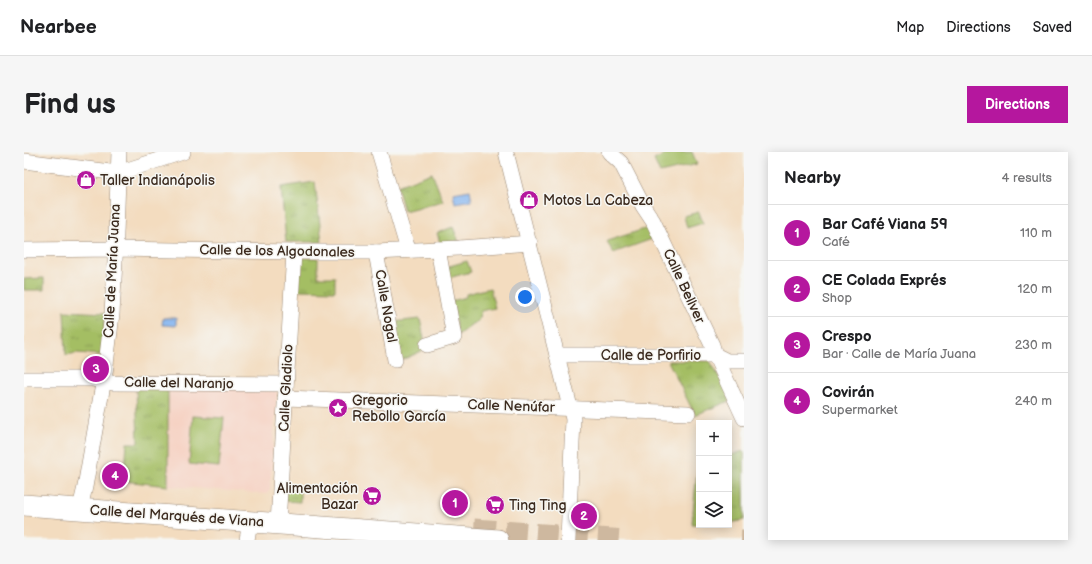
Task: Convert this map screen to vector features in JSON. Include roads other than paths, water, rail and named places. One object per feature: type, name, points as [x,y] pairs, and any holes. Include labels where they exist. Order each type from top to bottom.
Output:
[{"type":"street","name":"Calle de María Juana","points":[[80,508],[104,381],[112,314],[119,152]]},
{"type":"street","points":[[24,161],[118,173],[183,152]]},
{"type":"street","points":[[379,152],[408,250]]},
{"type":"street","points":[[506,152],[573,419],[568,540]]},
{"type":"street","name":"Calle Bellver","points":[[613,156],[624,168],[643,206],[653,221],[712,345],[744,418]]},
{"type":"street","name":"Calle de los Algodonales","points":[[24,250],[116,249],[376,252],[530,243]]},
{"type":"street","points":[[427,345],[454,337],[438,249]]},
{"type":"street","name":"Calle Gladiolo","points":[[278,524],[294,252]]},
{"type":"street","name":"Calle Nogal","points":[[376,252],[395,360]]},
{"type":"street","name":"Calle de Porfirio","points":[[557,355],[716,355],[727,361],[744,361]]},
{"type":"street","name":"Calle del Naranjo","points":[[24,378],[92,379],[112,382],[286,391]]},
{"type":"street","name":"Calle Nenúfar","points":[[286,391],[570,409],[688,413]]},
{"type":"street","name":"Calle del Marqués de Viana","points":[[24,505],[80,508],[248,531],[278,524],[335,534],[488,540]]},
{"type":"water","points":[[470,190],[472,200],[455,203],[453,193]]},
{"type":"water","points":[[163,318],[176,318],[176,326],[162,325]]},
{"type":"tunnel","points":[[474,529],[625,540]]},
{"type":"place","name":"Taller Indianápolis","points":[[86,180]]},
{"type":"place","name":"Motos La Cabeza","points":[[529,200]]},
{"type":"place","name":"Crespo","points":[[96,369]]},
{"type":"place","name":"Gregorio Rebollo García","points":[[338,408]]},
{"type":"place","name":"Covirán","points":[[115,476]]},
{"type":"place","name":"Alimentación Bazar","points":[[372,496]]},
{"type":"place","name":"Bar Café Viana 59","points":[[455,503]]},
{"type":"place","name":"Ting Ting","points":[[495,505]]},
{"type":"place","name":"CE Colada Exprés","points":[[584,516]]}]
